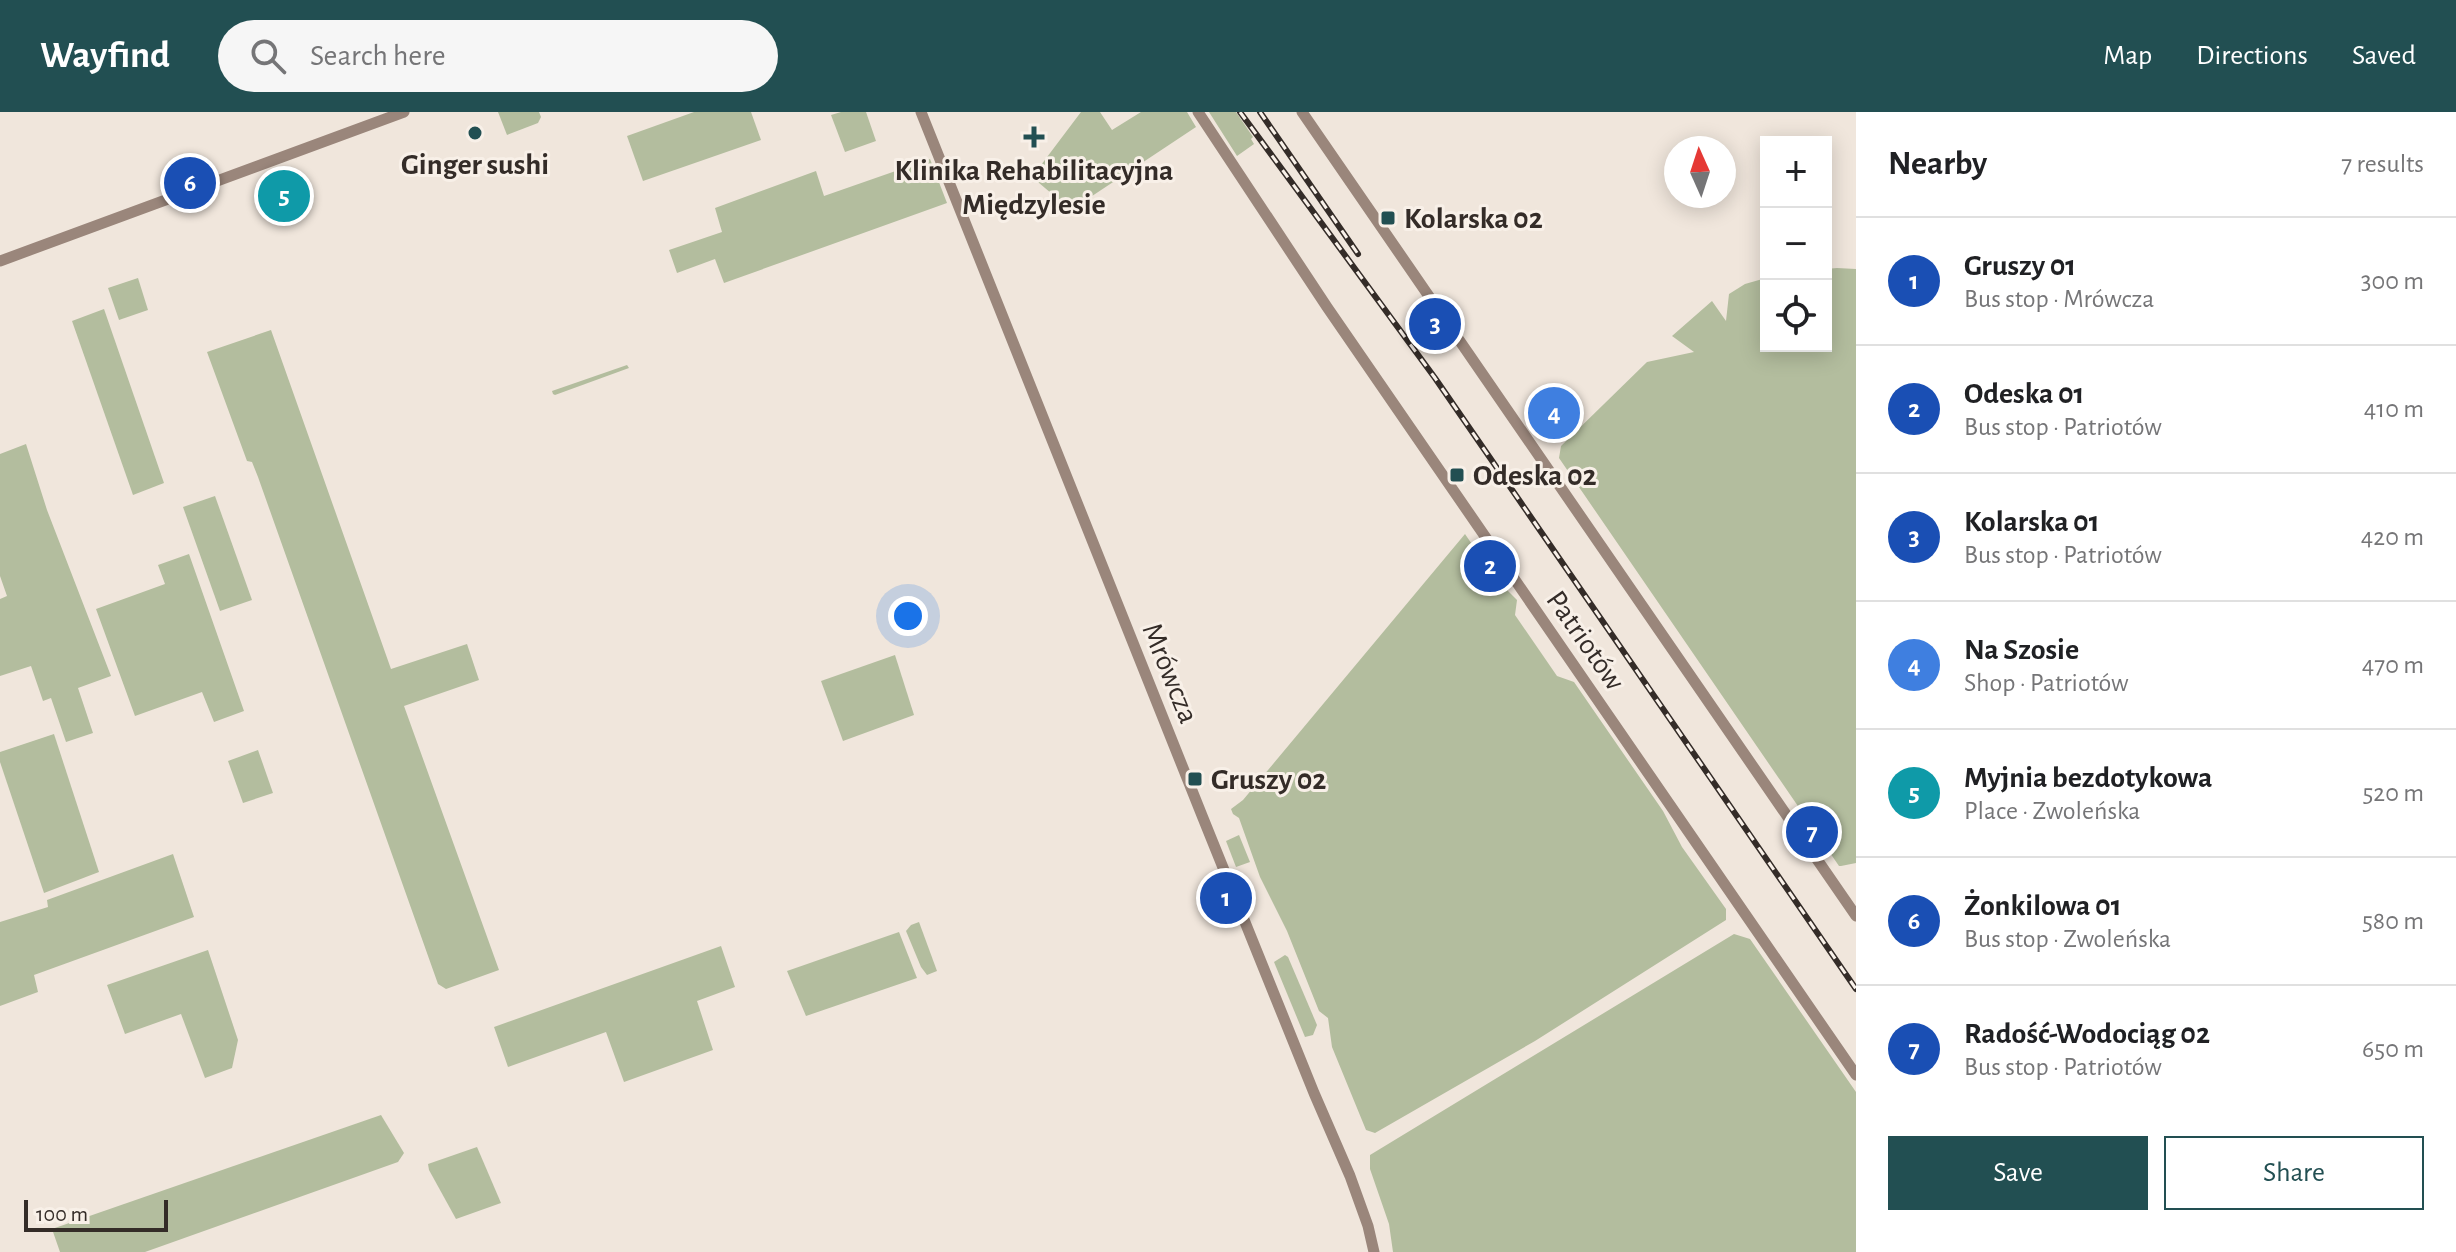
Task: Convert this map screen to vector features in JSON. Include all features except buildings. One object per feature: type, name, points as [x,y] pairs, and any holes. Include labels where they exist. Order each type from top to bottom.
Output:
[{"type":"main road","points":[[0,261],[404,112]]},
{"type":"main road","name":"Mrówcza","points":[[921,112],[1203,818],[1350,1176],[1374,1252]]},
{"type":"main road","name":"Patriotów","points":[[1198,112],[1327,307],[1856,1075]]},
{"type":"main road","points":[[1302,112],[1856,916]]},
{"type":"green space","points":[[498,112],[539,112],[541,117],[538,123],[507,135]]},
{"type":"green space","points":[[694,112],[751,112],[761,140],[643,181],[627,136]]},
{"type":"green space","points":[[866,112],[876,141],[845,152],[831,115]]},
{"type":"green space","points":[[1081,112],[1100,112],[1112,130],[1141,112],[1187,112],[1196,127],[1071,210],[1032,177]]},
{"type":"green space","points":[[1209,112],[1236,112],[1253,137],[1254,144],[1237,156]]},
{"type":"green space","points":[[930,159],[947,203],[724,283],[715,259],[677,273],[669,250],[722,232],[715,208],[816,171],[824,196]]},
{"type":"green space","points":[[1832,268],[1856,269],[1856,863],[1841,866],[1559,458],[1561,446],[1647,362],[1694,352],[1672,336],[1712,301],[1726,321],[1729,294],[1745,284],[1760,280],[1760,352],[1832,352]]},
{"type":"green space","points":[[138,278],[148,310],[119,320],[108,288]]},
{"type":"green space","points":[[104,309],[164,483],[133,495],[72,321]]},
{"type":"green space","points":[[271,330],[391,669],[467,644],[479,680],[404,706],[499,970],[446,989],[438,984],[258,477],[252,462],[247,461],[207,352]]},
{"type":"green space","points":[[627,365],[629,368],[553,394],[552,391]]},
{"type":"green space","points":[[26,444],[47,510],[111,676],[78,688],[93,733],[66,742],[51,698],[43,701],[31,666],[0,676],[0,599],[7,596],[0,576],[0,454]]},
{"type":"green space","points":[[215,496],[252,600],[220,611],[183,507]]},
{"type":"green space","points":[[1465,534],[1495,578],[1517,600],[1515,615],[1557,676],[1574,682],[1663,811],[1682,847],[1726,909],[1726,920],[1535,1041],[1375,1133],[1366,1130],[1332,1047],[1328,1018],[1319,1011],[1287,931],[1260,877],[1239,818],[1231,809],[1243,800]]},
{"type":"green space","points":[[189,554],[244,711],[214,722],[202,692],[135,716],[96,609],[165,584],[158,565]]},
{"type":"green space","points":[[895,655],[914,715],[843,741],[821,681]]},
{"type":"green space","points":[[54,734],[99,872],[44,893],[0,762],[0,752]]},
{"type":"green space","points":[[258,750],[273,793],[243,803],[228,761]]},
{"type":"green space","points":[[1239,835],[1250,862],[1236,867],[1226,841]]},
{"type":"green space","points":[[173,854],[194,917],[34,975],[38,992],[0,1006],[0,922],[48,907],[47,900]]},
{"type":"green space","points":[[919,922],[937,971],[927,975],[906,931]]},
{"type":"green space","points":[[899,932],[917,978],[806,1016],[787,971]]},
{"type":"green space","points":[[1734,934],[1750,939],[1856,1092],[1856,1252],[1393,1252],[1389,1224],[1370,1169],[1370,1155]]},
{"type":"green space","points":[[721,946],[735,987],[697,1001],[713,1050],[624,1082],[606,1032],[508,1067],[494,1027]]},
{"type":"green space","points":[[208,950],[238,1040],[232,1068],[205,1078],[181,1014],[125,1034],[107,985]]},
{"type":"green space","points":[[1285,955],[1317,1025],[1313,1035],[1305,1037],[1274,962]]},
{"type":"green space","points":[[381,1115],[404,1153],[398,1162],[145,1252],[60,1252],[52,1229]]},
{"type":"green space","points":[[477,1147],[501,1203],[456,1219],[428,1164]]},
{"type":"railway","points":[[1240,112],[1435,378],[1856,989]]},
{"type":"railway","points":[[1260,112],[1358,254]]},
{"type":"place","name":"Ginger sushi","points":[[475,133]]},
{"type":"place","name":"Klinika Rehabilitacyjna Międzylesie","points":[[1034,137]]},
{"type":"place","name":"Żonkilowa 01","points":[[190,183]]},
{"type":"place","name":"Myjnia bezdotykowa","points":[[284,196]]},
{"type":"place","name":"Kolarska 02","points":[[1388,218]]},
{"type":"place","name":"Kolarska 01","points":[[1435,324]]},
{"type":"place","name":"Na Szosie","points":[[1554,413]]},
{"type":"place","name":"Odeska 02","points":[[1457,475]]},
{"type":"place","name":"Odeska 01","points":[[1490,566]]},
{"type":"place","name":"Gruszy 02","points":[[1195,779]]},
{"type":"place","name":"Radość-Wodociąg 02","points":[[1812,832]]},
{"type":"place","name":"Gruszy 01","points":[[1226,898]]}]
